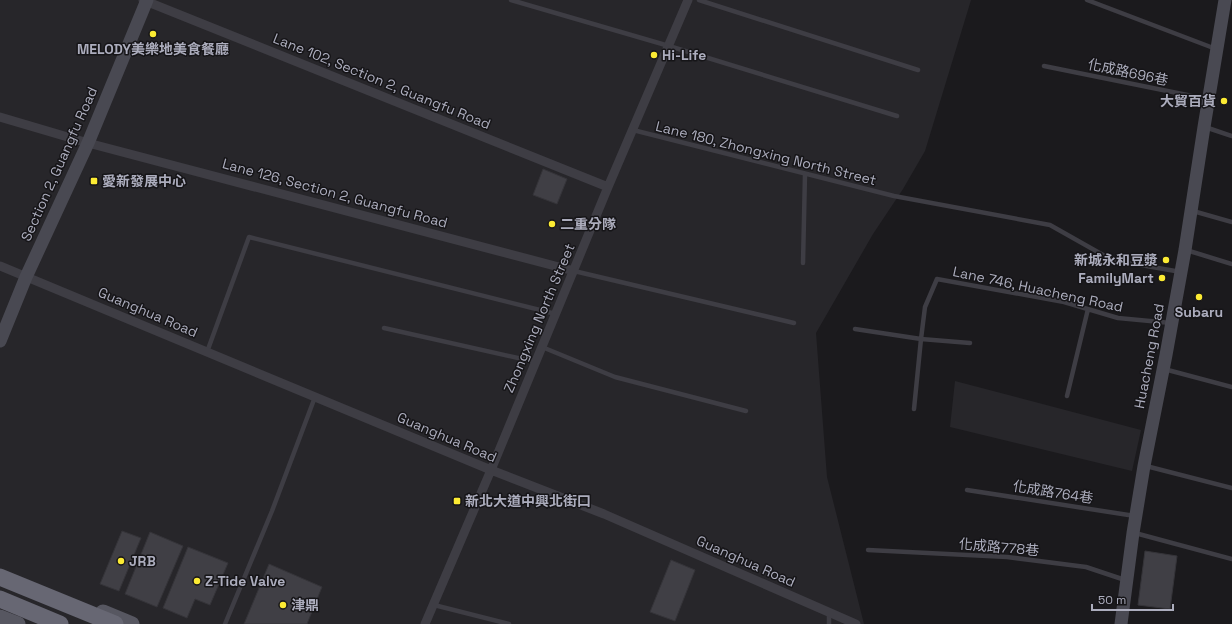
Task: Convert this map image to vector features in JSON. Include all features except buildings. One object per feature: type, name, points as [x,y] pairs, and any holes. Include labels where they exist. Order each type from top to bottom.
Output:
[{"type":"highway","points":[[0,577],[116,624]]},
{"type":"highway","points":[[0,587],[91,624]]},
{"type":"highway","points":[[0,599],[60,624]]},
{"type":"highway","points":[[0,610],[35,624]]},
{"type":"main road","points":[[0,570],[132,624]]},
{"type":"main road","points":[[0,617],[18,624]]},
{"type":"street","name":"Section 2, Guangfu Road","points":[[0,341],[26,277],[88,143],[145,0]]},
{"type":"street","name":"Lane 102, Section 2, Guangfu Road","points":[[145,0],[608,187]]},
{"type":"street","name":"Zhongxing North Street","points":[[425,624],[688,0]]},
{"type":"street","name":"Huacheng Road","points":[[1122,624],[1133,533],[1144,466],[1186,250],[1208,100],[1226,6]]},
{"type":"street","name":"Lane 126, Section 2, Guangfu Road","points":[[0,117],[88,143],[574,271]]},
{"type":"street","name":"Guanghua Road","points":[[0,266],[491,470],[604,514],[856,624]]},
{"type":"lane","points":[[511,0],[669,46],[897,116]]},
{"type":"lane","points":[[699,0],[918,70]]},
{"type":"lane","points":[[1087,0],[1217,49]]},
{"type":"lane","name":"化成路696巷","points":[[1044,66],[1208,100]]},
{"type":"lane","points":[[1204,127],[1232,136]]},
{"type":"lane","name":"Lane 180, Zhongxing North Street","points":[[633,130],[894,196],[1050,225],[1112,260],[1182,272]]},
{"type":"lane","points":[[803,263],[805,174]]},
{"type":"lane","points":[[1192,210],[1232,222]]},
{"type":"lane","points":[[207,352],[249,237],[556,314]]},
{"type":"lane","points":[[1186,250],[1232,264]]},
{"type":"lane","points":[[574,271],[794,323]]},
{"type":"lane","name":"Lane 746, Huacheng Road","points":[[914,409],[925,306],[937,279],[1064,302],[1118,318],[1172,323]]},
{"type":"lane","points":[[1066,396],[1088,309]]},
{"type":"lane","points":[[384,328],[536,362]]},
{"type":"lane","points":[[855,329],[921,339],[970,343]]},
{"type":"lane","points":[[542,347],[615,377],[746,411]]},
{"type":"lane","points":[[1164,369],[1232,387]]},
{"type":"lane","points":[[225,624],[272,511],[315,396]]},
{"type":"lane","points":[[1144,466],[1232,488]]},
{"type":"lane","name":"化成路764巷","points":[[967,490],[1136,516]]},
{"type":"lane","points":[[1133,533],[1232,559]]},
{"type":"lane","name":"化成路778巷","points":[[868,550],[1015,558],[1086,567],[1127,581]]},
{"type":"lane","points":[[434,604],[509,624]]},
{"type":"lane","points":[[828,613],[829,624]]},
{"type":"shaded area","points":[[0,0],[971,0],[925,151],[903,189],[873,234],[816,333],[827,477],[864,624],[0,624]]},
{"type":"shaded area","points":[[955,381],[1141,430],[1132,471],[950,427]]},
{"type":"place","name":"MELODY美樂地美食餐廳","points":[[153,34]]},
{"type":"place","name":"Hi-Life","points":[[654,55]]},
{"type":"place","name":"大貿百貨","points":[[1224,101]]},
{"type":"place","name":"愛新發展中心","points":[[94,181]]},
{"type":"place","name":"二重分隊","points":[[552,224]]},
{"type":"place","name":"新城永和豆漿","points":[[1166,260]]},
{"type":"place","name":"FamilyMart","points":[[1162,278]]},
{"type":"place","name":"Subaru","points":[[1199,297]]},
{"type":"place","name":"新北大道中興北街口","points":[[457,501]]},
{"type":"place","name":"JRB","points":[[121,561]]},
{"type":"place","name":"Z-Tide Valve","points":[[197,581]]},
{"type":"place","name":"津鼎","points":[[283,605]]}]
